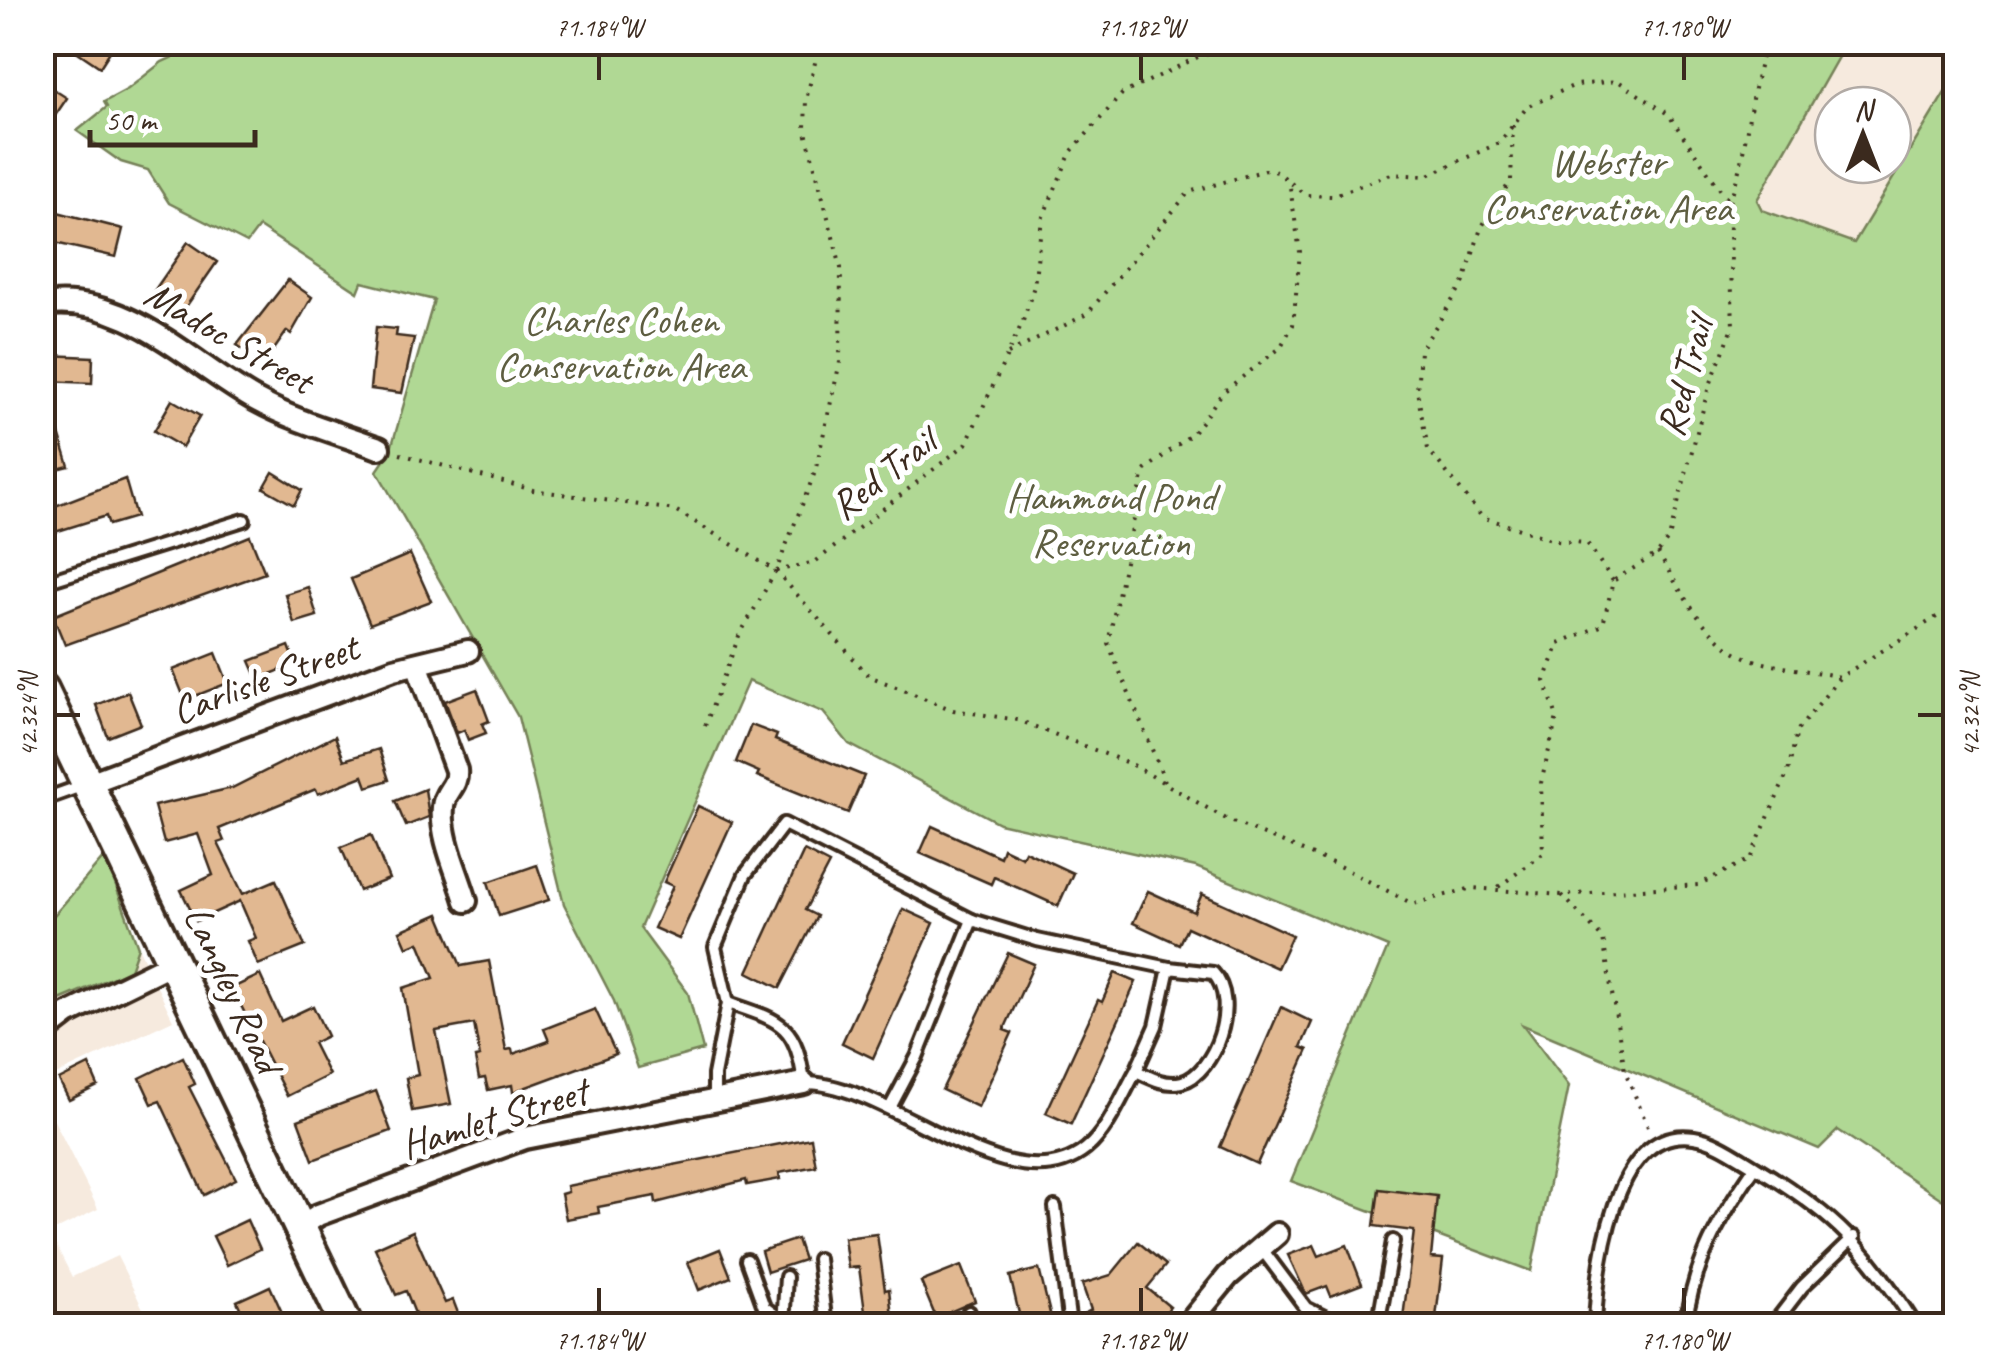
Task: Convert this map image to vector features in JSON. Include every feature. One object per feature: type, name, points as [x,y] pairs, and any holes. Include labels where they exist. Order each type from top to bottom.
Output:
[{"type":"street","name":"Madoc Street","points":[[42,305],[85,304],[118,314],[258,401],[379,448]]},
{"type":"street","name":"Carlisle Street","points":[[89,783],[202,738],[417,664],[468,651]]},
{"type":"street","points":[[417,664],[456,770],[455,786],[442,805],[466,902]]},
{"type":"street","name":"Langley Road","points":[[42,689],[176,961],[347,1326]]},
{"type":"street","points":[[42,1034],[68,1014],[176,961]]},
{"type":"street","name":"Hamlet Street","points":[[300,1227],[336,1208],[507,1143],[804,1083]]},
{"type":"street","points":[[1187,1326],[1228,1276],[1277,1234]]},
{"type":"lane","points":[[42,583],[244,520]]},
{"type":"lane","points":[[42,800],[89,783]]},
{"type":"lane","points":[[714,1099],[714,1076],[728,1003],[715,947],[745,875],[784,824],[972,920],[1037,940],[1212,974],[1228,996],[1228,1012],[1197,1073],[1186,1081],[1162,1083],[1136,1072]]},
{"type":"lane","points":[[891,1106],[917,1057],[972,920]]},
{"type":"lane","name":"Hamlet Street","points":[[804,1083],[840,1086],[891,1106],[939,1135],[988,1156],[1048,1164],[1065,1162],[1088,1148],[1136,1072],[1156,1026],[1169,968]]},
{"type":"lane","points":[[728,1003],[784,1026],[798,1046],[804,1083]]},
{"type":"lane","points":[[1595,1326],[1600,1266],[1614,1208],[1633,1167],[1656,1145],[1682,1136],[1706,1140],[1755,1167],[1854,1238],[1916,1326]]},
{"type":"lane","points":[[1685,1326],[1704,1247],[1755,1167]]},
{"type":"lane","points":[[1055,1208],[1070,1326]]},
{"type":"lane","points":[[1772,1326],[1802,1287],[1854,1238]]},
{"type":"lane","points":[[1378,1326],[1393,1242]]},
{"type":"lane","points":[[1260,1248],[1306,1308],[1344,1326]]},
{"type":"lane","points":[[818,1259],[826,1326]]},
{"type":"lane","points":[[746,1260],[759,1298],[783,1323]]},
{"type":"lane","points":[[783,1323],[786,1277]]},
{"type":"lane","points":[[969,1312],[974,1326]]},
{"type":"path","points":[[705,726],[739,636],[776,571],[815,472],[840,362],[842,268],[805,128],[820,42]]},
{"type":"path","name":"Red Trail","points":[[776,571],[816,562],[966,444],[1034,286],[1042,219],[1071,152],[1122,94],[1198,57],[1247,42]]},
{"type":"path","name":"Red Trail","points":[[1658,553],[1669,538],[1708,390],[1733,326],[1730,202],[1738,178],[1748,99],[1767,42]]},
{"type":"path","points":[[1008,354],[1087,314],[1189,192],[1266,170],[1278,172],[1290,187],[1305,195],[1332,196],[1391,174],[1426,176],[1474,158],[1499,143],[1527,107],[1575,85],[1618,81],[1668,114],[1730,202]]},
{"type":"path","points":[[1513,125],[1510,180],[1481,228],[1464,282],[1420,351],[1417,391],[1428,449],[1482,516],[1557,541],[1587,543],[1613,581]]},
{"type":"path","points":[[1167,784],[1108,643],[1144,470],[1193,432],[1223,392],[1280,348],[1293,325],[1300,252],[1290,187]]},
{"type":"path","points":[[379,448],[532,490],[675,510],[776,571],[868,676],[954,710],[1018,720],[1133,765],[1228,820],[1337,865],[1413,904],[1472,888],[1562,894],[1698,885],[1750,860],[1788,772],[1797,731],[1840,678],[1956,606]]},
{"type":"path","points":[[1495,889],[1542,854],[1541,784],[1557,717],[1545,681],[1559,643],[1603,625],[1613,581],[1658,553],[1686,600],[1726,645],[1750,658],[1840,678]]},
{"type":"path","points":[[1562,894],[1603,939],[1624,1071],[1656,1145]]},
{"type":"shaded area","points":[[1832,43],[1955,43],[1955,76],[1913,146],[1913,85],[1813,85],[1813,185],[1889,185],[1841,265],[1767,218],[1757,200]]},
{"type":"shaded area","points":[[138,947],[173,1020],[43,1081],[42,1007],[130,970]]},
{"type":"shaded area","points":[[42,1096],[98,1209],[50,1233],[72,1277],[117,1256],[151,1325],[43,1325]]},
{"type":"green space","points":[[206,42],[1846,43],[1822,85],[1813,85],[1813,101],[1757,200],[1762,210],[1854,243],[1889,185],[1913,185],[1913,145],[1955,76],[1955,1208],[1838,1130],[1819,1149],[1523,1025],[1569,1086],[1531,1271],[1291,1181],[1388,947],[1196,867],[999,823],[849,744],[823,712],[748,681],[640,928],[688,993],[703,1050],[638,1068],[614,1001],[564,904],[518,717],[377,471],[390,452],[434,300],[362,282],[358,292],[259,227],[247,243],[169,203],[148,170],[121,162],[77,131],[107,107],[104,102],[162,62]]},
{"type":"green space","points":[[105,856],[138,947],[130,970],[43,1007],[43,928]]},
{"type":"building","points":[[63,42],[116,42],[100,67]]},
{"type":"building","points":[[42,82],[67,98],[42,135]]},
{"type":"building","points":[[42,208],[123,229],[116,257],[42,240]]},
{"type":"building","points":[[188,242],[217,262],[183,311],[154,291]]},
{"type":"building","points":[[288,280],[312,297],[291,334],[287,331],[264,364],[237,345]]},
{"type":"building","points":[[376,327],[397,329],[396,336],[414,338],[402,393],[370,389]]},
{"type":"building","points":[[47,355],[93,357],[92,383],[46,381]]},
{"type":"building","points":[[172,400],[200,416],[182,447],[154,431]]},
{"type":"building","points":[[59,433],[69,466],[42,473],[42,438]]},
{"type":"building","points":[[273,472],[302,490],[294,505],[264,488]]},
{"type":"building","points":[[125,479],[136,517],[109,525],[106,516],[42,536],[42,511]]},
{"type":"building","points":[[250,536],[265,573],[65,645],[53,616]]},
{"type":"building","points":[[410,554],[431,601],[370,624],[351,579]]},
{"type":"building","points":[[308,587],[317,616],[294,623],[285,594]]},
{"type":"building","points":[[289,646],[296,664],[258,679],[250,661]]},
{"type":"building","points":[[216,653],[228,683],[185,700],[173,670]]},
{"type":"building","points":[[477,689],[489,721],[482,724],[486,733],[468,740],[464,730],[457,733],[445,701]]},
{"type":"building","points":[[128,692],[141,724],[108,737],[96,705]]},
{"type":"building","points":[[751,725],[777,735],[775,740],[864,776],[848,813],[757,776],[759,772],[736,762]]},
{"type":"building","points":[[335,736],[344,760],[379,749],[389,780],[367,787],[363,776],[318,794],[316,789],[219,829],[224,841],[218,843],[243,894],[276,880],[305,946],[258,965],[248,941],[256,938],[240,901],[196,921],[181,890],[213,875],[198,834],[164,843],[154,806],[232,788]]},
{"type":"building","points":[[425,789],[429,817],[406,826],[395,801]]},
{"type":"building","points":[[698,806],[732,822],[679,939],[654,928],[673,886],[664,882]]},
{"type":"building","points":[[932,826],[1000,857],[1003,848],[1022,857],[1025,851],[1073,873],[1058,906],[994,877],[991,884],[920,853]]},
{"type":"building","points":[[371,835],[389,879],[359,891],[341,847]]},
{"type":"building","points":[[804,851],[829,864],[805,910],[817,916],[780,988],[748,972]]},
{"type":"building","points":[[537,865],[549,900],[499,916],[488,882]]},
{"type":"building","points":[[1148,891],[1194,912],[1202,894],[1292,935],[1277,968],[1187,927],[1179,944],[1133,923]]},
{"type":"building","points":[[903,909],[934,923],[873,1058],[842,1043]]},
{"type":"building","points":[[439,914],[461,966],[489,961],[506,1050],[512,1049],[513,1054],[549,1041],[544,1029],[595,1009],[616,1054],[513,1092],[512,1085],[488,1090],[485,1078],[479,1079],[474,1024],[436,1031],[451,1104],[412,1111],[406,1078],[418,1075],[403,988],[434,978],[419,942],[407,947],[400,931]]},
{"type":"building","points":[[1008,953],[1034,964],[1004,1030],[1012,1033],[978,1107],[942,1090]]},
{"type":"building","points":[[1115,973],[1136,982],[1071,1124],[1046,1113],[1098,1000],[1102,1002]]},
{"type":"building","points":[[260,975],[281,1021],[313,1006],[327,1036],[313,1043],[329,1075],[287,1096],[232,988]]},
{"type":"building","points":[[1281,1007],[1312,1022],[1301,1047],[1308,1050],[1257,1164],[1220,1147]]},
{"type":"building","points":[[183,1057],[195,1084],[189,1087],[236,1179],[204,1195],[160,1101],[152,1104],[140,1078]]},
{"type":"building","points":[[89,1065],[98,1086],[69,1100],[59,1080]]},
{"type":"building","points":[[376,1091],[391,1131],[313,1160],[298,1120]]},
{"type":"building","points":[[811,1138],[816,1166],[779,1173],[780,1179],[747,1185],[746,1180],[656,1203],[655,1196],[598,1207],[599,1213],[566,1219],[561,1194],[568,1192],[567,1186]]},
{"type":"building","points":[[1379,1189],[1437,1196],[1431,1258],[1443,1259],[1435,1326],[1402,1326],[1414,1231],[1374,1226]]},
{"type":"building","points":[[247,1220],[260,1249],[227,1265],[213,1236]]},
{"type":"building","points":[[413,1231],[445,1303],[453,1300],[463,1326],[420,1326],[406,1291],[396,1295],[375,1248]]},
{"type":"building","points":[[877,1234],[893,1326],[867,1326],[859,1267],[848,1268],[844,1238]]},
{"type":"building","points":[[797,1239],[804,1260],[767,1272],[761,1251]]},
{"type":"building","points":[[1138,1242],[1166,1265],[1147,1288],[1170,1307],[1154,1326],[1079,1326],[1078,1317],[1091,1310],[1082,1284],[1111,1275]]},
{"type":"building","points":[[1314,1245],[1319,1256],[1347,1245],[1362,1284],[1331,1296],[1327,1286],[1306,1294],[1288,1255]]},
{"type":"building","points":[[720,1249],[731,1277],[699,1290],[688,1262]]},
{"type":"building","points":[[961,1266],[975,1301],[936,1318],[921,1282]]},
{"type":"building","points":[[1039,1269],[1053,1326],[1022,1326],[1010,1276]]},
{"type":"building","points":[[270,1286],[284,1317],[266,1326],[248,1326],[237,1301]]},
{"type":"park label","name":"Webster Conservation Area","points":[[1608,185]]},
{"type":"park label","name":"Charles Cohen Conservation Area","points":[[621,343]]},
{"type":"park label","name":"Hammond Pond Reservation","points":[[1111,520]]}]
